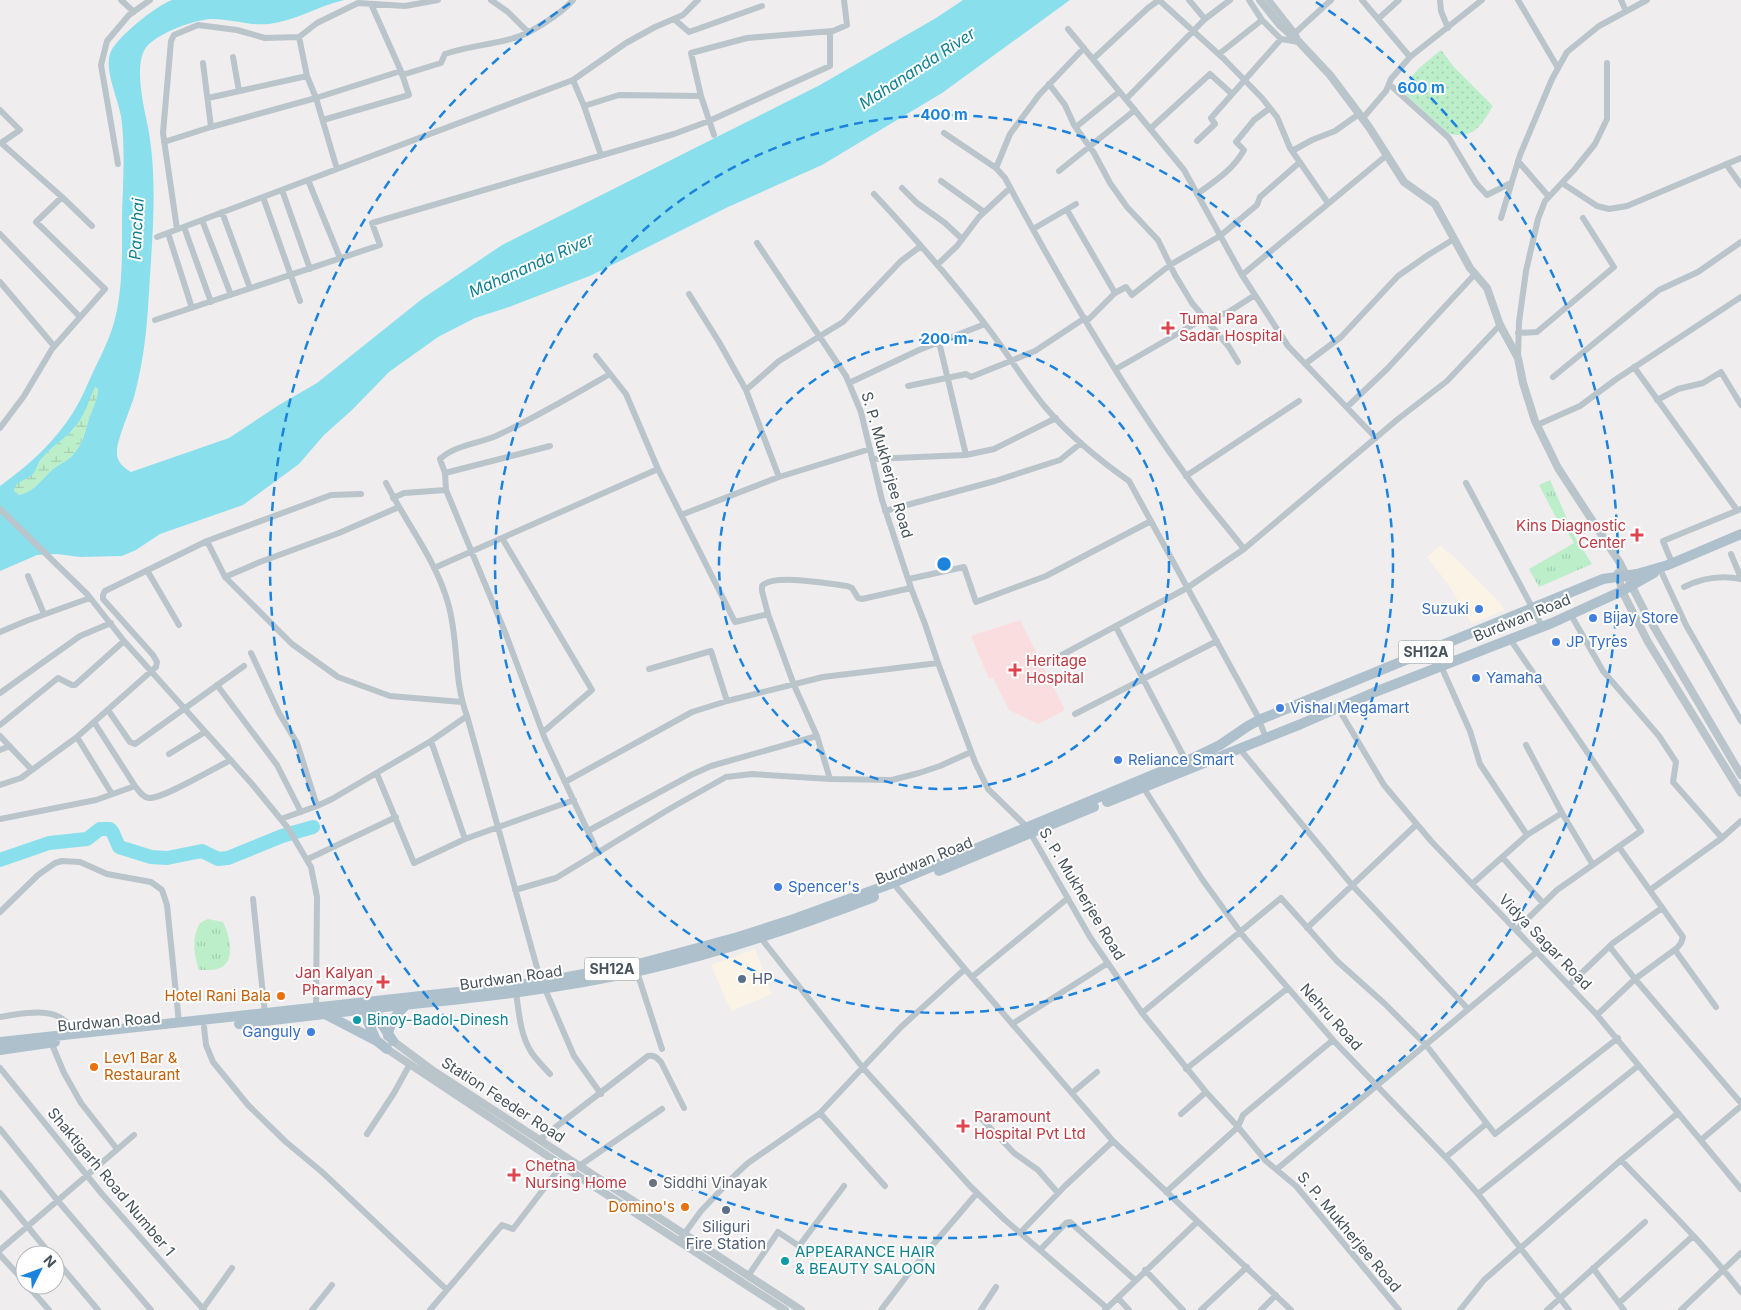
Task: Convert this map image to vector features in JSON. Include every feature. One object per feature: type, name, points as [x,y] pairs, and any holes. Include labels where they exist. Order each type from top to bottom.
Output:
[{"type":"main road","name":"Burdwan Road","points":[[0,1050],[51,1042],[543,985],[637,972],[761,938],[812,921],[1141,784],[1266,738],[1542,626],[1622,591],[1667,566],[1741,534]]},
{"type":"main road","name":"Burdwan Road","points":[[1141,784],[1220,745],[1259,720],[1603,579],[1637,574],[1667,566]]},
{"type":"main road","name":"Burdwan Road","points":[[370,1005],[406,1005],[516,993],[543,985],[692,951],[895,885]]},
{"type":"main road","points":[[370,1005],[369,1027],[377,1041]]},
{"type":"main road","points":[[370,1005],[389,1042]]},
{"type":"main road","points":[[389,1042],[388,1030],[393,1018],[406,1005]]},
{"type":"main road","name":"Burdwan Road","points":[[232,1021],[265,1014],[320,1010]]},
{"type":"main road","points":[[320,1010],[377,1041],[389,1042]]},
{"type":"main road","name":"Burdwan Road","points":[[0,1042],[179,1023],[204,1024]]},
{"type":"street","points":[[121,0],[134,12]]},
{"type":"street","points":[[118,164],[101,65],[107,41],[134,12],[150,0]]},
{"type":"street","points":[[211,302],[180,228],[164,142],[164,108],[171,41],[174,34],[198,26],[237,30],[265,38],[299,37],[316,23],[358,3],[405,6],[438,0]]},
{"type":"street","points":[[491,0],[508,12],[528,32]]},
{"type":"street","points":[[164,142],[212,126],[441,63],[445,54],[458,49],[516,38],[557,16],[573,0]]},
{"type":"street","points":[[157,237],[573,80],[626,43],[655,27],[683,15],[698,0]]},
{"type":"street","points":[[714,135],[701,96],[691,53],[747,38],[830,31],[847,26],[844,0]]},
{"type":"street","points":[[1093,59],[1159,0],[1219,54],[1270,108],[1277,117],[1292,151],[1328,204]]},
{"type":"street","points":[[1189,0],[1204,19]]},
{"type":"street","points":[[1126,99],[1204,19],[1230,0]]},
{"type":"street","points":[[1249,0],[1262,20],[1281,39],[1299,42]]},
{"type":"street","points":[[1260,0],[1280,25],[1330,75],[1361,116],[1404,182],[1435,204],[1470,268],[1487,288],[1500,325],[1518,358]]},
{"type":"street","points":[[1269,0],[1295,33],[1299,42]]},
{"type":"street","points":[[1295,33],[1331,0]]},
{"type":"street","points":[[1362,0],[1410,57]]},
{"type":"street","points":[[1378,19],[1400,0]]},
{"type":"street","points":[[1440,0],[1441,11],[1448,28]]},
{"type":"street","points":[[1292,151],[1312,140],[1335,132],[1361,116],[1386,91],[1391,79],[1410,57],[1482,0]]},
{"type":"street","points":[[1518,0],[1558,68]]},
{"type":"street","points":[[1621,0],[1626,11]]},
{"type":"street","points":[[1501,218],[1518,161],[1552,79],[1567,52],[1599,26],[1647,0]]},
{"type":"street","points":[[323,120],[409,95],[371,4]]},
{"type":"street","points":[[674,19],[689,32],[762,6]]},
{"type":"street","points":[[1219,54],[1262,20]]},
{"type":"street","points":[[1068,28],[1184,170],[1242,275],[1288,346],[1376,438]]},
{"type":"street","points":[[155,320],[380,245],[372,224],[674,134],[710,121],[830,66],[830,31]]},
{"type":"street","points":[[299,37],[307,76],[316,98],[337,169]]},
{"type":"street","points":[[1197,141],[1215,124],[1211,118],[1281,39]]},
{"type":"street","points":[[996,168],[1010,134],[1039,94],[1084,48]]},
{"type":"street","points":[[232,57],[239,91]]},
{"type":"street","points":[[204,63],[212,126]]},
{"type":"street","points":[[1608,63],[1607,119],[1594,144],[1562,184],[1545,201],[1538,219],[1526,271],[1518,333],[1518,358],[1523,383],[1537,425],[1558,468],[1620,563],[1622,591],[1648,642],[1741,793]]},
{"type":"street","points":[[1150,129],[1210,74],[1232,94]]},
{"type":"street","points":[[208,98],[307,76]]},
{"type":"street","points":[[573,80],[601,155]]},
{"type":"street","points":[[1049,84],[1065,105],[1110,183],[1127,207],[1158,240],[1192,303],[1230,347],[1238,362]]},
{"type":"street","points":[[1389,84],[1449,138],[1476,182],[1487,195],[1511,183]]},
{"type":"street","points":[[1076,127],[1120,92]]},
{"type":"street","points":[[584,106],[620,95],[701,96]]},
{"type":"street","points":[[1197,194],[1226,173],[1238,161],[1244,150],[1236,142],[1254,120],[1270,108]]},
{"type":"street","points":[[0,110],[20,130],[1,143],[92,226]]},
{"type":"street","points":[[1059,171],[1135,110]]},
{"type":"street","points":[[944,133],[996,168],[1005,178],[1086,320],[1145,416],[1186,476],[1244,549]]},
{"type":"street","points":[[1242,275],[1387,155]]},
{"type":"street","points":[[1562,184],[1597,206],[1609,209],[1627,206],[1741,158]]},
{"type":"street","points":[[1518,161],[1549,197]]},
{"type":"street","points":[[908,386],[966,374],[971,377],[1035,351],[1086,320],[1115,293],[1126,287],[1132,295],[1170,265],[1220,236],[1257,205],[1260,197],[1300,162]]},
{"type":"street","points":[[1726,164],[1741,185]]},
{"type":"street","points":[[308,180],[340,258]]},
{"type":"street","points":[[941,181],[984,212]]},
{"type":"street","points":[[902,188],[917,203],[945,223],[962,239]]},
{"type":"street","points":[[938,264],[984,212],[1010,188]]},
{"type":"street","points":[[282,190],[310,268]]},
{"type":"street","points":[[874,194],[938,264],[985,324],[1046,408],[1106,465],[1129,481],[1217,641],[1259,720],[1266,738]]},
{"type":"street","points":[[0,428],[24,396],[54,346],[105,289],[36,222],[62,197]]},
{"type":"street","points":[[263,197],[300,301]]},
{"type":"street","points":[[1033,228],[1076,204]]},
{"type":"street","points":[[1066,210],[1115,293]]},
{"type":"street","points":[[222,212],[250,288]]},
{"type":"street","points":[[1518,333],[1537,332],[1614,267],[1583,218]]},
{"type":"street","points":[[202,220],[231,295]]},
{"type":"street","points":[[168,233],[192,308]]},
{"type":"street","points":[[0,234],[80,317]]},
{"type":"street","points":[[1305,364],[1341,337],[1398,276],[1428,254],[1454,239]]},
{"type":"street","points":[[1553,377],[1659,290],[1698,272],[1741,242]]},
{"type":"street","name":"S. P. Mukherjee Road","points":[[757,243],[820,336],[849,383],[861,412],[885,511],[911,588],[926,624],[938,663],[971,752],[988,789],[1029,830],[1108,963],[1142,1013],[1186,1069],[1266,1161],[1296,1186],[1399,1310]]},
{"type":"street","points":[[746,390],[779,361],[843,322],[901,261],[921,246]]},
{"type":"street","points":[[1347,407],[1387,369],[1475,274]]},
{"type":"street","points":[[0,282],[54,346]]},
{"type":"street","points":[[689,294],[746,390],[779,477]]},
{"type":"street","points":[[1116,369],[1205,318],[1227,312],[1255,295]]},
{"type":"street","points":[[1537,425],[1580,406],[1634,367],[1741,297]]},
{"type":"street","points":[[849,383],[939,342],[985,324]]},
{"type":"street","points":[[1045,664],[1187,588],[1244,549],[1376,438],[1447,382],[1500,325]]},
{"type":"street","points":[[939,342],[966,455]]},
{"type":"street","points":[[596,356],[626,394],[658,469],[735,622],[768,614]]},
{"type":"street","points":[[1634,367],[1739,510],[1663,541],[1667,566],[1686,625],[1741,721]]},
{"type":"street","points":[[1657,400],[1678,389],[1703,383],[1721,372],[1741,405]]},
{"type":"street","points":[[598,853],[543,732],[505,632],[446,490],[445,473],[440,459],[461,447],[493,437],[539,415],[610,374]]},
{"type":"street","points":[[1186,476],[1299,401]]},
{"type":"street","points":[[872,459],[966,455],[994,449],[1056,418]]},
{"type":"street","points":[[885,511],[995,481],[1060,460],[1081,443]]},
{"type":"street","points":[[445,473],[550,446]]},
{"type":"street","points":[[682,515],[779,477],[870,449]]},
{"type":"street","points":[[434,568],[658,469]]},
{"type":"street","points":[[386,483],[440,580],[450,609],[462,702],[543,985],[574,1056],[601,1094]]},
{"type":"street","points":[[1466,483],[1542,626]]},
{"type":"street","points":[[393,498],[404,493],[446,490]]},
{"type":"street","points":[[0,785],[21,778],[77,737],[152,672],[157,665],[156,660],[105,602],[103,595],[105,591],[148,572],[207,541],[331,495],[360,494]]},
{"type":"street","points":[[225,577],[339,533],[399,507]]},
{"type":"street","points":[[0,509],[88,595],[124,641],[282,818],[308,860],[317,897],[320,1010]]},
{"type":"street","points":[[909,579],[964,567],[976,602],[1046,576],[1151,521]]},
{"type":"street","points":[[502,538],[592,690],[543,732]]},
{"type":"street","points":[[207,541],[225,577],[292,644],[338,677],[390,696],[462,702]]},
{"type":"street","points":[[1731,554],[1741,579]]},
{"type":"street","points":[[148,572],[180,624]]},
{"type":"street","points":[[28,576],[44,614]]},
{"type":"street","points":[[1622,576],[1632,586],[1686,683],[1741,775]]},
{"type":"street","points":[[1684,587],[1694,582],[1716,577],[1728,576],[1741,579]]},
{"type":"street","points":[[830,779],[816,736],[794,685],[768,614],[762,586],[764,583],[780,579],[847,586],[852,588],[858,598],[911,588]]},
{"type":"street","points":[[0,632],[88,595]]},
{"type":"street","points":[[1571,614],[1603,671],[1659,736],[1676,762],[1673,782],[1722,838]]},
{"type":"street","points":[[0,693],[80,636],[111,623]]},
{"type":"street","points":[[1116,627],[1186,762]]},
{"type":"street","points":[[1510,639],[1641,831],[1557,890],[1516,930]]},
{"type":"street","points":[[0,725],[58,678],[72,686],[75,685],[124,641]]},
{"type":"street","points":[[1075,714],[1217,641]]},
{"type":"street","points":[[649,669],[711,651],[727,701]]},
{"type":"street","points":[[251,653],[279,713],[297,743],[318,806]]},
{"type":"street","points":[[565,782],[692,712],[727,701],[823,677],[938,663]]},
{"type":"street","points":[[108,710],[130,742],[135,744],[244,666]]},
{"type":"street","points":[[1441,666],[1470,732],[1480,764],[1527,835]]},
{"type":"street","points":[[217,684],[276,765],[301,812]]},
{"type":"street","name":"Vidya Sagar Road","points":[[1338,708],[1384,786],[1472,884],[1538,951],[1618,1038],[1638,1066],[1741,1189]]},
{"type":"street","points":[[282,818],[318,806],[377,774],[431,741],[467,716]]},
{"type":"street","points":[[94,722],[143,796],[153,798],[168,792],[231,760]]},
{"type":"street","points":[[169,754],[205,732]]},
{"type":"street","points":[[0,736],[32,770]]},
{"type":"street","points":[[588,832],[710,766],[816,736]]},
{"type":"street","points":[[77,737],[112,794]]},
{"type":"street","points":[[431,741],[465,839]]},
{"type":"street","points":[[1526,745],[1562,813],[1593,865]]},
{"type":"street","points":[[0,750],[10,746]]},
{"type":"street","points":[[1239,748],[1352,885],[1468,1009]]},
{"type":"street","points":[[515,890],[556,878],[726,777],[752,774],[830,779],[892,780],[926,771],[971,752]]},
{"type":"street","points":[[377,774],[414,863],[465,839],[574,800]]},
{"type":"street","name":"Nehru Road","points":[[1141,784],[1202,880],[1244,937],[1333,1040],[1446,1157],[1478,1194],[1569,1310]]},
{"type":"street","points":[[0,819],[96,800],[135,786]]},
{"type":"street","points":[[1472,884],[1527,835],[1562,813]]},
{"type":"street","points":[[308,860],[396,818]]},
{"type":"street","points":[[1650,890],[1722,838],[1741,821]]},
{"type":"street","points":[[1307,928],[1417,824]]},
{"type":"street","points":[[1597,1015],[1635,979],[1675,950],[1683,937],[1619,847]]},
{"type":"street","points":[[1502,858],[1543,903]]},
{"type":"street","points":[[0,912],[38,875],[55,863],[62,861],[80,862],[107,874],[151,882],[158,886],[164,894],[167,905],[179,1023]]},
{"type":"street","points":[[895,885],[964,969],[1113,1141],[1291,1310]]},
{"type":"street","points":[[972,977],[1068,898]]},
{"type":"street","points":[[1142,1013],[1281,898],[1337,961],[1385,1004],[1426,1045],[1495,1134],[1618,1038]]},
{"type":"street","points":[[252,899],[265,1014]]},
{"type":"street","points":[[1569,985],[1613,943],[1662,908]]},
{"type":"street","points":[[761,938],[863,1068],[977,1193],[1106,1309],[1197,1222]]},
{"type":"street","points":[[1610,947],[1741,1105],[1700,1140]]},
{"type":"street","points":[[1675,950],[1716,1007]]},
{"type":"street","points":[[1277,1169],[1538,951]]},
{"type":"street","points":[[1012,1024],[1108,963]]},
{"type":"street","points":[[681,1238],[701,1211],[748,1163],[820,1114],[901,1027],[964,969]]},
{"type":"street","points":[[637,972],[662,1049]]},
{"type":"street","points":[[1186,1069],[1288,988]]},
{"type":"street","points":[[516,993],[525,1041],[550,1074]]},
{"type":"street","points":[[0,1017],[28,1013],[51,1013],[70,1024],[74,1033]]},
{"type":"street","points":[[204,1024],[206,1045],[213,1062],[248,1106],[286,1142],[322,1172],[446,1289]]},
{"type":"street","points":[[1166,1192],[1238,1127],[1244,1115],[1333,1040]]},
{"type":"street","points":[[51,1042],[64,1073],[81,1103],[117,1149]]},
{"type":"street","name":"Station Feeder Road","points":[[389,1042],[410,1064],[562,1165],[681,1238],[748,1276],[801,1310]]},
{"type":"street","name":"Station Feeder Road","points":[[389,1042],[579,1166],[786,1310]]},
{"type":"street","points":[[539,1140],[648,1056],[652,1055],[661,1062],[684,1108]]},
{"type":"street","points":[[367,1134],[394,1093],[410,1064]]},
{"type":"street","points":[[1478,1194],[1638,1066]]},
{"type":"street","name":"Shaktigarh Road Number 1","points":[[0,1068],[87,1176],[203,1310]]},
{"type":"street","points":[[1072,1093],[1097,1072]]},
{"type":"street","points":[[1181,1114],[1206,1092]]},
{"type":"street","points":[[579,1166],[662,1109]]},
{"type":"street","points":[[820,1114],[885,1186]]},
{"type":"street","points":[[1460,1310],[1484,1280],[1621,1160],[1678,1114]]},
{"type":"street","points":[[979,1116],[1014,1154],[1038,1170],[1058,1193]]},
{"type":"street","points":[[1446,1157],[1486,1124]]},
{"type":"street","points":[[0,1129],[58,1201],[151,1310]]},
{"type":"street","points":[[0,1250],[134,1135]]},
{"type":"street","points":[[1020,1233],[1058,1193],[1113,1141]]},
{"type":"street","points":[[1621,1160],[1724,1270],[1741,1292]]},
{"type":"street","points":[[430,1310],[502,1225],[513,1230],[562,1165]]},
{"type":"street","points":[[748,1276],[778,1232],[799,1246],[844,1186]]},
{"type":"street","points":[[0,1193],[42,1245]]},
{"type":"street","points":[[882,1310],[909,1273],[977,1193]]},
{"type":"street","points":[[1040,1250],[1066,1223],[1070,1222],[1135,1280]]},
{"type":"street","points":[[1547,1310],[1645,1222]]},
{"type":"street","points":[[1619,1303],[1693,1236]]},
{"type":"street","points":[[1682,1310],[1741,1252]]},
{"type":"street","points":[[0,1254],[15,1271]]},
{"type":"street","points":[[1201,1310],[1247,1267]]},
{"type":"street","points":[[203,1310],[232,1268]]},
{"type":"street","points":[[1593,1268],[1624,1310]]},
{"type":"street","points":[[1145,1270],[1183,1310]]},
{"type":"street","points":[[65,1271],[98,1310]]},
{"type":"street","points":[[312,1310],[332,1285]]},
{"type":"street","points":[[981,1310],[996,1287]]},
{"type":"street","points":[[36,1295],[49,1310]]},
{"type":"street","points":[[1261,1310],[1276,1295]]},
{"type":"street","points":[[1118,1298],[1129,1310]]},
{"type":"shaded area","points":[[1440,546],[1453,556],[1501,604],[1504,610],[1472,624],[1448,584],[1427,557]]},
{"type":"shaded area","name":"Heritage Hospital","points":[[1020,620],[1065,710],[1038,724],[1009,710],[993,678],[989,679],[971,636]]},
{"type":"shaded area","name":"HP","points":[[755,949],[772,994],[731,1011],[711,965]]},
{"type":"green space","points":[[1441,50],[1454,67],[1493,106],[1481,125],[1465,134],[1449,134],[1402,91],[1414,73]]},
{"type":"green space","points":[[95,386],[98,389],[98,393],[79,447],[69,459],[52,470],[29,491],[19,495],[13,491],[18,482],[32,475],[44,455],[74,429]]},
{"type":"green space","points":[[1550,480],[1575,537],[1592,564],[1539,587],[1529,569],[1574,543],[1565,528],[1562,529],[1539,485]]},
{"type":"green space","points":[[208,919],[223,922],[229,939],[229,958],[220,968],[199,970],[195,952],[195,935],[200,923]]},
{"type":"water","points":[[172,0],[344,0],[288,20],[269,24],[212,19],[196,22],[166,33],[150,43],[145,49],[140,66],[140,77],[151,149],[154,195],[148,308],[145,342],[139,375],[117,451],[121,463],[131,472],[229,438],[317,383],[422,299],[502,245],[820,85],[936,18],[963,0],[1070,0],[942,93],[822,165],[728,207],[592,275],[475,318],[438,337],[389,372],[352,410],[324,435],[299,464],[243,505],[160,534],[136,550],[122,556],[37,555],[0,571],[0,486],[41,452],[67,422],[105,348],[113,325],[119,298],[121,275],[124,158],[121,116],[109,70],[110,54],[127,32],[165,3]],"holes":[[[95,387],[98,389],[79,447],[69,459],[52,470],[33,488],[19,495],[14,491],[15,487],[33,474],[46,453],[78,424]]]},
{"type":"waterway","points":[[0,860],[49,843],[87,839],[100,829],[110,829],[119,847],[151,857],[167,858],[202,851],[218,859],[228,858],[282,836],[313,827]]},
{"type":"place","name":"Tumal Para Sadar Hospital","points":[[1168,328]]},
{"type":"place","name":"Kins Diagnostic Center","points":[[1637,535]]},
{"type":"place","name":"Suzuki","points":[[1479,609]]},
{"type":"place","name":"Bijay Store","points":[[1593,618]]},
{"type":"place","name":"JP Tyres","points":[[1556,642]]},
{"type":"place","name":"Heritage Hospital","points":[[1015,670]]},
{"type":"place","name":"Yamaha","points":[[1476,678]]},
{"type":"place","name":"Vishal Megamart","points":[[1280,708]]},
{"type":"place","name":"Reliance Smart","points":[[1118,760]]},
{"type":"place","name":"Spencer's","points":[[778,887]]},
{"type":"place","name":"HP","points":[[742,979]]},
{"type":"place","name":"Jan Kalyan Pharmacy","points":[[383,982]]},
{"type":"place","name":"Hotel Rani Bala","points":[[281,996]]},
{"type":"place","name":"Binoy-Badol-Dinesh","points":[[357,1020]]},
{"type":"place","name":"Ganguly","points":[[311,1032]]},
{"type":"place","name":"Lev1 Bar & Restaurant","points":[[94,1067]]},
{"type":"place","name":"Paramount Hospital Pvt Ltd","points":[[963,1126]]},
{"type":"place","name":"Chetna Nursing Home","points":[[514,1175]]},
{"type":"place","name":"Siddhi Vinayak","points":[[653,1183]]},
{"type":"place","name":"Domino's","points":[[685,1207]]},
{"type":"place","name":"Siliguri Fire Station","points":[[726,1210]]},
{"type":"place","name":"APPEARANCE HAIR & BEAUTY SALOON","points":[[785,1261]]},
{"type":"water label","name":"Mahananda River","points":[[917,68]]},
{"type":"water label","name":"Panchai","points":[[136,229]]},
{"type":"water label","name":"Mahananda River","points":[[531,265]]}]
